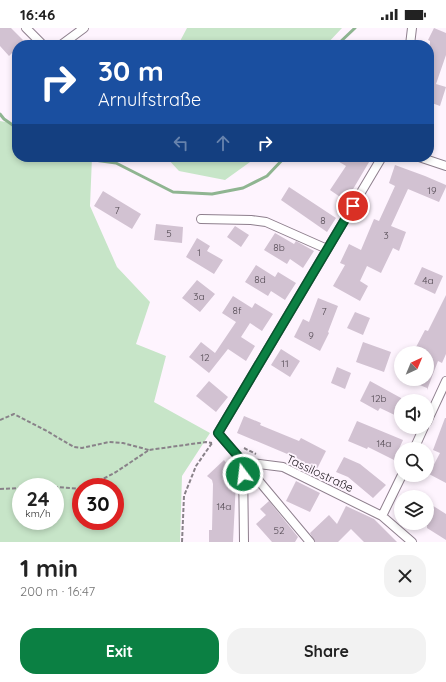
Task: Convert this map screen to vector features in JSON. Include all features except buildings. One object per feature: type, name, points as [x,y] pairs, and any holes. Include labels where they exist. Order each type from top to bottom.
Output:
[{"type":"street","points":[[26,28],[38,40]]},
{"type":"street","points":[[68,40],[84,28]]},
{"type":"street","points":[[411,40],[412,28]]},
{"type":"street","points":[[310,542],[218,433],[379,162]]},
{"type":"street","points":[[434,162],[446,166]]},
{"type":"street","points":[[201,219],[251,220],[266,222],[327,249]]},
{"type":"street","points":[[434,407],[446,381]]},
{"type":"street","points":[[243,462],[244,542]]},
{"type":"street","name":"Tassilostraße","points":[[243,462],[283,467],[382,516],[412,542]]},
{"type":"street","points":[[382,516],[399,482]]},
{"type":"path","points":[[0,420],[14,414],[74,447],[82,448],[110,442],[123,443],[149,450],[206,442],[212,443]]},
{"type":"path","points":[[182,542],[184,496],[196,466],[218,433]]},
{"type":"path","points":[[239,446],[260,455]]},
{"type":"path","points":[[105,478],[149,450]]},
{"type":"path","points":[[0,489],[12,488]]},
{"type":"green space","points":[[187,28],[342,28],[331,40],[181,40]]},
{"type":"green space","points":[[0,121],[12,123],[12,162],[92,162],[90,206],[117,267],[150,302],[136,344],[166,356],[154,402],[210,433],[182,476],[180,542],[0,542]]},
{"type":"green space","points":[[171,162],[250,162],[225,180],[179,171]]},
{"type":"waterway","points":[[342,40],[355,28]]},
{"type":"waterway","points":[[0,114],[12,125]]},
{"type":"waterway","points":[[109,162],[116,163],[173,192],[212,194],[243,188],[267,176],[280,162]]},
{"type":"route","points":[[243,474],[243,462],[225,439],[218,433],[353,206]]}]
